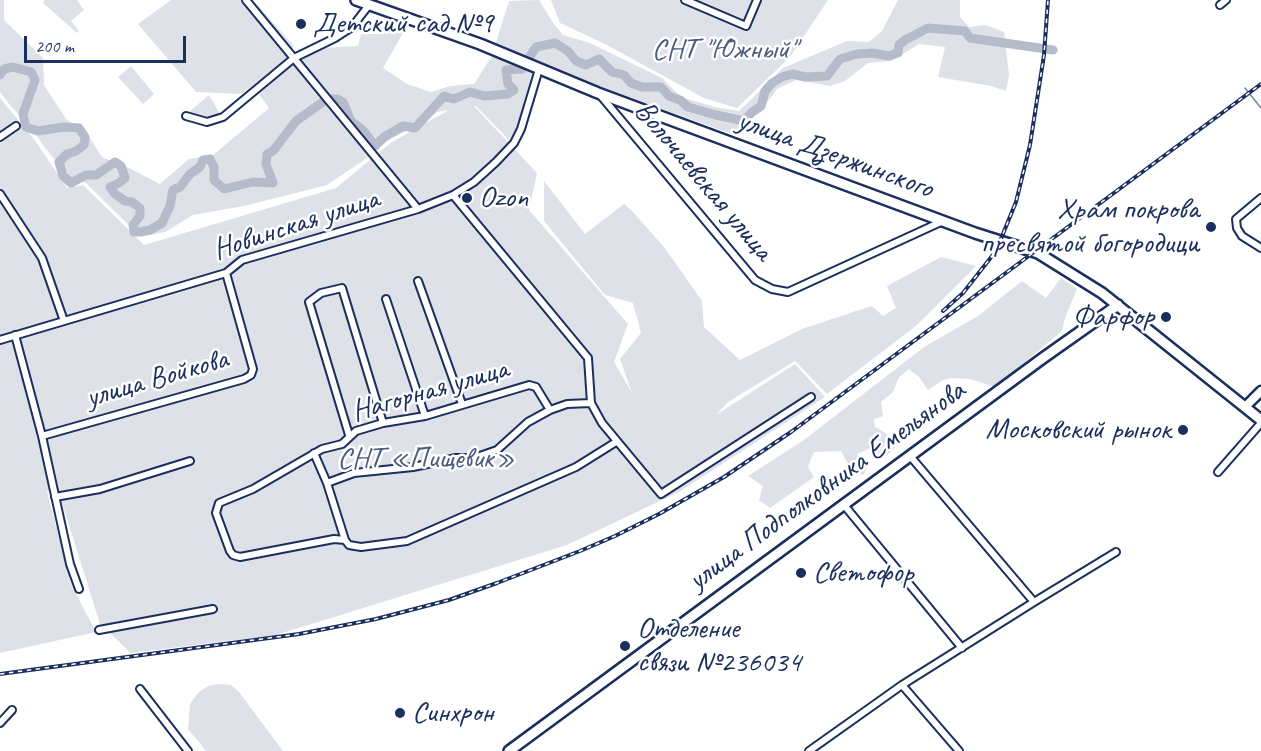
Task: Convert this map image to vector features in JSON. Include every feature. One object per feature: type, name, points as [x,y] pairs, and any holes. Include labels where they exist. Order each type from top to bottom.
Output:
[{"type":"main road","name":"улица Дзержинского","points":[[356,0],[480,44],[598,93],[975,234],[1038,253],[1118,305],[1261,421]]},
{"type":"main road","name":"улица Подполковника Емельянова","points":[[509,751],[1118,305]]},
{"type":"main road","points":[[1245,406],[1261,391]]},
{"type":"street","points":[[246,0],[418,209]]},
{"type":"street","points":[[685,0],[746,26],[757,0]]},
{"type":"street","points":[[1220,5],[1226,0]]},
{"type":"street","points":[[186,116],[207,122],[223,117],[294,58],[352,27],[369,4]]},
{"type":"street","name":"Новинская улица","points":[[0,340],[226,273],[242,260],[418,209],[453,195],[474,182],[514,143],[524,121],[539,69]]},
{"type":"street","name":"Волочаевская улица","points":[[598,93],[755,280],[772,289],[788,292],[943,221]]},
{"type":"street","points":[[0,137],[16,126]]},
{"type":"street","points":[[0,194],[42,258],[64,321]]},
{"type":"street","points":[[453,195],[588,358],[591,403],[616,442],[661,494],[811,397]]},
{"type":"street","points":[[1261,198],[1236,219],[1237,228],[1242,236],[1261,248]]},
{"type":"street","name":"улица Войкова","points":[[42,435],[244,379],[251,375],[253,369],[226,273]]},
{"type":"street","points":[[418,281],[462,404]]},
{"type":"street","points":[[349,435],[309,302],[321,293],[342,288],[383,423]]},
{"type":"street","points":[[386,299],[425,416]]},
{"type":"street","points":[[15,335],[42,435],[70,564],[79,589]]},
{"type":"street","name":"Нагорная улица","points":[[345,540],[334,539],[240,557],[233,555],[230,551],[216,513],[219,503],[253,489],[314,453],[342,444],[349,435],[356,431],[383,423],[425,416],[529,385],[536,387],[550,410]]},
{"type":"street","points":[[327,483],[354,473],[412,467],[482,455],[497,450],[528,422],[550,410],[567,404],[591,403]]},
{"type":"street","points":[[1218,472],[1261,421]]},
{"type":"street","points":[[314,453],[327,483],[345,540],[349,545],[361,547],[407,541],[576,466],[616,442]]},
{"type":"street","points":[[910,456],[1034,602]]},
{"type":"street","points":[[55,497],[100,489],[190,461]]},
{"type":"street","points":[[843,505],[962,648]]},
{"type":"street","points":[[809,751],[902,685],[1116,552]]},
{"type":"street","points":[[99,630],[213,609]]},
{"type":"street","points":[[902,685],[959,751]]},
{"type":"street","points":[[140,689],[188,751]]},
{"type":"street","points":[[0,723],[12,711]]},
{"type":"green space","name":"СНТ «Пищевик»","points":[[0,0],[4,0],[4,20],[43,58],[44,85],[66,119],[87,133],[102,157],[160,184],[189,159],[213,155],[269,108],[259,94],[289,67],[324,48],[358,46],[361,34],[396,31],[403,33],[383,68],[407,84],[431,92],[450,86],[474,84],[492,56],[532,72],[516,129],[509,140],[474,106],[537,173],[529,210],[628,324],[614,362],[632,393],[620,359],[641,333],[633,303],[605,295],[544,221],[544,181],[585,234],[624,204],[632,211],[664,247],[702,301],[704,327],[740,360],[802,329],[872,306],[883,316],[896,308],[887,286],[941,257],[976,266],[917,325],[827,394],[795,361],[728,402],[716,415],[795,364],[825,397],[679,492],[567,545],[276,635],[131,653],[100,624],[58,490],[47,491],[71,584],[96,632],[0,653],[0,98],[34,139],[67,188],[83,185],[144,245],[336,188],[392,142],[449,110],[437,112],[424,123],[390,139],[327,185],[244,206],[193,215],[165,232],[141,237],[86,183],[71,178],[45,148],[27,121],[13,109],[0,92]]},
{"type":"green space","points":[[45,0],[77,0],[84,10],[71,21],[79,31],[77,33],[43,3]]},
{"type":"green space","points":[[171,0],[253,0],[293,45],[293,48],[287,59],[241,94],[196,92],[138,24]]},
{"type":"green space","points":[[539,0],[563,35],[590,43],[662,78],[681,97],[739,111],[783,68],[847,41],[869,42],[882,31],[898,0],[960,0],[960,17],[969,27],[986,25],[1004,32],[1009,75],[1006,91],[991,86],[938,77],[945,47],[919,44],[892,61],[868,63],[845,81],[830,86],[796,80],[777,89],[763,108],[732,134],[573,78],[495,45],[509,1]]},
{"type":"green space","name":"СНТ \"Южный\"","points":[[551,0],[828,0],[790,57],[737,108],[704,98],[605,44],[560,23]]},
{"type":"green space","points":[[131,66],[154,94],[143,104],[118,77]]},
{"type":"green space","points":[[209,95],[220,114],[205,117],[189,112]]},
{"type":"green space","points":[[1061,278],[1077,289],[1062,331],[995,387],[970,379],[951,378],[943,380],[928,390],[919,377],[909,369],[899,377],[893,392],[881,402],[883,416],[874,419],[875,427],[898,445],[883,459],[871,448],[857,454],[867,468],[863,475],[851,470],[841,451],[814,452],[808,467],[814,477],[770,508],[759,500],[763,486],[748,476],[804,440],[924,347],[978,316],[1022,281],[1046,298]]},
{"type":"green space","points":[[231,685],[239,692],[283,751],[206,751],[188,729],[190,704],[198,693],[208,686]]},
{"type":"waterway","points":[[0,75],[4,69],[13,67],[31,72],[35,80],[23,114],[26,127],[38,131],[64,127],[79,128],[85,137],[84,145],[67,154],[59,162],[63,176],[71,183],[86,175],[96,175],[115,162],[121,166],[125,178],[110,187],[115,194],[140,208],[140,216],[133,225],[134,232],[139,232],[150,230],[162,223],[170,206],[173,190],[180,187],[190,174],[200,167],[203,160],[210,159],[214,167],[214,180],[224,189],[253,182],[273,183],[266,164],[267,154],[273,151],[296,121],[327,99],[337,99],[343,102],[351,121],[363,130],[375,146],[384,137],[403,126],[415,128],[444,96],[454,99],[470,92],[484,96],[508,94],[514,90],[508,84],[506,70],[522,69],[536,47],[555,43],[568,51],[576,61],[586,65],[599,59],[612,72],[624,75],[631,83],[642,87],[661,87],[669,96],[680,100],[688,107],[744,121],[761,106],[765,91],[782,77],[792,74],[806,77],[827,76],[840,59],[857,54],[873,53],[888,56],[898,53],[899,45],[928,28],[965,31],[970,38],[1053,50]]},
{"type":"waterway","points":[[1245,88],[1261,108]]},
{"type":"railway","points":[[943,311],[963,293],[996,251],[1016,202],[1030,145],[1044,55],[1048,0]]},
{"type":"railway","points":[[0,674],[299,634],[376,619],[449,600],[615,536],[724,477],[791,432],[1261,84]]},
{"type":"place","name":"Детский сад №9","points":[[301,24]]},
{"type":"place","name":"Ozon","points":[[467,198]]},
{"type":"place","name":"Храм покрова пресвятой богородици","points":[[1211,227]]},
{"type":"place","name":"Фарфор","points":[[1166,317]]},
{"type":"place","name":"Московский рынок","points":[[1183,430]]},
{"type":"place","name":"Светофор","points":[[801,573]]},
{"type":"place","name":"Отделение связи №236034","points":[[625,646]]},
{"type":"place","name":"Синхрон","points":[[400,713]]}]
